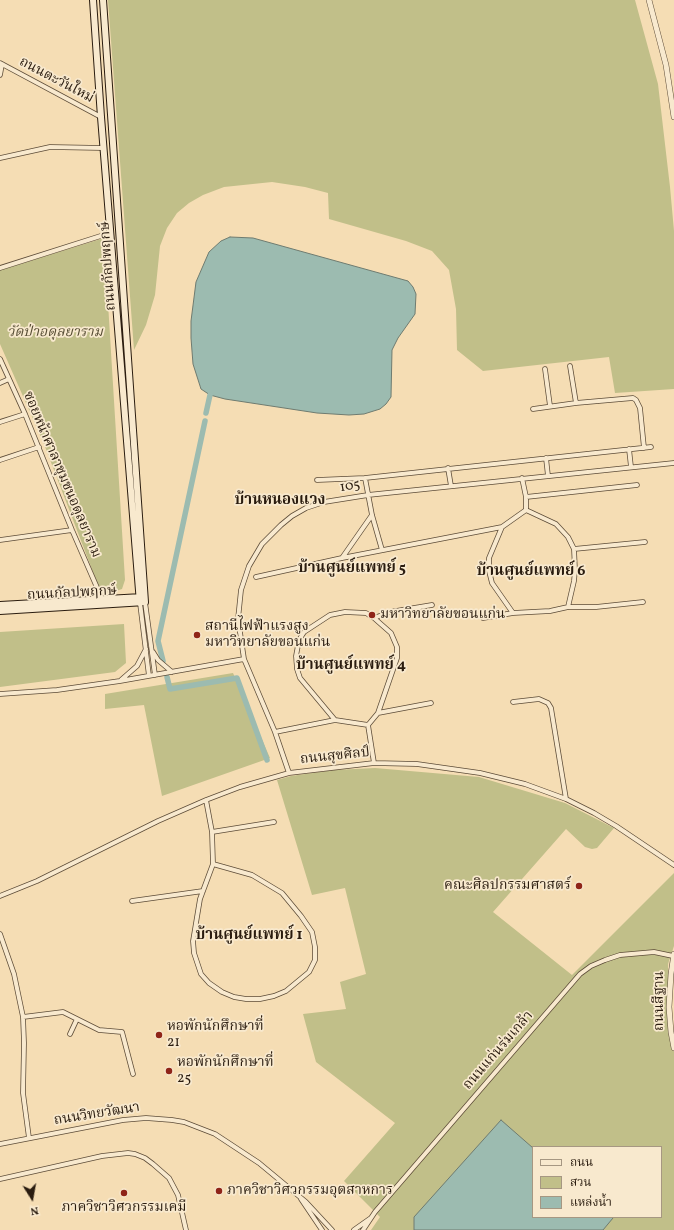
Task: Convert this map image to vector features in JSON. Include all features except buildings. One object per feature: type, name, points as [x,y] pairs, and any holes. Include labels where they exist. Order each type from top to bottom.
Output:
[{"type":"main road","name":"ถนนกัลปพฤกษ์","points":[[92,0],[100,118],[142,600]]},
{"type":"main road","name":"ถนนกัลปพฤกษ์","points":[[103,0],[142,600]]},
{"type":"main road","points":[[116,307],[124,308]]},
{"type":"main road","name":"ถนนกัลปพฤกษ์","points":[[0,605],[102,599],[142,600]]},
{"type":"main road","name":"ถนนกัลปพฤกษ์","points":[[0,611],[142,600]]},
{"type":"street","points":[[649,0],[666,65],[674,117]]},
{"type":"street","name":"ถนนตะวันใหม่","points":[[1,64],[100,118]]},
{"type":"street","points":[[0,75],[1,64]]},
{"type":"street","points":[[0,158],[50,146],[103,148]]},
{"type":"street","points":[[0,268],[110,233]]},
{"type":"street","name":"ซอยหน้าศาลาชุมชนอดุลยาราม","points":[[0,359],[25,414],[102,599]]},
{"type":"street","points":[[570,366],[576,403]]},
{"type":"street","points":[[545,369],[550,406]]},
{"type":"street","points":[[0,383],[9,379]]},
{"type":"street","points":[[533,409],[629,398],[636,400],[640,408],[644,448]]},
{"type":"street","points":[[0,422],[25,414]]},
{"type":"street","points":[[0,460],[39,447]]},
{"type":"street","points":[[317,480],[365,478],[651,447]]},
{"type":"street","points":[[629,449],[631,467]]},
{"type":"street","points":[[546,458],[548,476]]},
{"type":"street","name":"105","points":[[288,773],[275,732],[244,659],[238,619],[240,597],[249,566],[262,544],[292,516],[306,508],[324,502],[368,495],[674,463]]},
{"type":"street","points":[[448,468],[451,486]]},
{"type":"street","points":[[365,478],[372,514],[382,550]]},
{"type":"street","points":[[522,478],[526,496],[526,510]]},
{"type":"street","points":[[526,496],[637,485]]},
{"type":"street","points":[[256,577],[342,558],[502,527],[526,510]]},
{"type":"street","points":[[526,510],[556,524],[568,537],[574,549],[574,581],[568,607]]},
{"type":"street","points":[[342,558],[372,514]]},
{"type":"street","points":[[502,527],[489,558],[489,571],[492,583],[513,613]]},
{"type":"street","points":[[0,540],[72,530]]},
{"type":"street","points":[[574,549],[645,542]]},
{"type":"street","points":[[142,600],[152,648],[155,675]]},
{"type":"street","points":[[142,600],[149,676]]},
{"type":"street","points":[[483,618],[513,613],[550,611],[568,607],[596,607],[643,602]]},
{"type":"street","points":[[374,618],[390,612],[432,605]]},
{"type":"street","points":[[335,720],[300,678],[297,669],[296,656],[300,640],[304,632],[330,615],[345,612],[366,613],[391,633],[397,647],[397,658],[378,713],[368,725],[374,763]]},
{"type":"street","points":[[152,648],[158,660],[172,672]]},
{"type":"street","points":[[120,681],[137,666],[146,649]]},
{"type":"street","points":[[0,694],[57,690],[120,681],[244,659]]},
{"type":"street","points":[[513,702],[539,698],[548,703],[566,799]]},
{"type":"street","points":[[378,713],[431,703]]},
{"type":"street","points":[[275,732],[335,720],[351,721],[368,725]]},
{"type":"street","name":"ถนนสุขศิลป์","points":[[0,896],[36,881],[158,821],[240,787],[288,773],[374,763],[417,764],[480,773],[525,784],[566,799],[616,826],[674,866]]},
{"type":"street","points":[[206,800],[212,832],[213,864],[200,899],[193,941],[196,964],[200,974],[209,983],[222,992],[234,997],[260,999],[274,996],[286,991],[309,972],[315,960],[315,947],[312,932],[302,916],[282,893],[252,876],[213,864]]},
{"type":"street","points":[[212,832],[274,822]]},
{"type":"street","points":[[132,901],[203,891]]},
{"type":"street","points":[[0,934],[14,974],[23,1017],[23,1093],[29,1138]]},
{"type":"street","name":"ถนนแก่นร่มเกล้า","points":[[363,1230],[375,1212],[568,986],[580,974],[591,966],[620,955],[654,952],[674,955]]},
{"type":"street","name":"ถนนสีฐาน","points":[[674,955],[669,1007],[670,1032],[674,1048]]},
{"type":"street","points":[[23,1017],[63,1012],[99,1030],[122,1032],[132,1074]]},
{"type":"street","points":[[70,1034],[76,1019]]},
{"type":"street","name":"ถนนวิทยวัฒนา","points":[[0,1144],[123,1120],[146,1118],[172,1120],[194,1125],[215,1134],[259,1163],[306,1202],[332,1230]]},
{"type":"street","points":[[0,1179],[102,1156],[128,1153],[136,1154],[145,1158],[169,1178],[178,1195],[186,1230]]},
{"type":"street","points":[[300,1197],[307,1210],[322,1230]]},
{"type":"street","points":[[354,1230],[371,1218]]},
{"type":"green space","points":[[108,0],[635,0],[658,84],[670,187],[674,231],[674,389],[615,393],[609,357],[483,371],[457,350],[456,309],[449,270],[432,251],[406,241],[329,219],[328,193],[305,187],[272,182],[224,187],[203,195],[189,203],[177,213],[167,228],[160,246],[155,295],[146,325],[134,350]]},
{"type":"green space","name":"วัดป่าอดุลยาราม","points":[[104,238],[125,580],[122,589],[113,592],[101,593],[44,444],[0,344],[0,270]]},
{"type":"green space","points":[[124,624],[126,663],[115,672],[0,687],[0,632]]},
{"type":"green space","points":[[233,673],[270,758],[162,796],[144,705],[105,709],[105,694]]},
{"type":"green space","points":[[375,768],[479,777],[565,803],[614,828],[597,848],[592,849],[585,847],[566,829],[493,912],[572,975],[674,873],[674,946],[668,964],[669,1007],[674,1048],[674,1230],[371,1230],[380,1217],[344,1181],[395,1123],[316,1062],[303,1014],[346,1009],[340,982],[366,974],[345,888],[312,895],[277,780],[291,776],[334,770]]},
{"type":"water","points":[[230,237],[253,238],[408,281],[416,294],[415,314],[398,338],[392,350],[391,397],[386,404],[380,409],[364,414],[349,415],[317,413],[225,399],[210,395],[201,389],[193,364],[191,338],[191,321],[196,282],[209,252],[221,241]]},
{"type":"water","points":[[501,1120],[532,1147],[532,1218],[613,1218],[603,1230],[414,1230],[414,1217]]},
{"type":"waterway","points":[[206,413],[210,395]]},
{"type":"waterway","points":[[163,661],[158,641],[205,421]]},
{"type":"waterway","points":[[167,677],[170,689],[237,678],[267,760]]},
{"type":"place","name":"มหาวิทยาลัยขอนแก่น","points":[[372,615]]},
{"type":"place","name":"สถานีไฟฟ้าแรงสูง มหาวิทยาลัยขอนแก่น","points":[[197,635]]},
{"type":"place","name":"คณะศิลปกรรมศาสตร์","points":[[579,886]]},
{"type":"place","name":"หอพักนักศึกษาที่ 21","points":[[159,1035]]},
{"type":"place","name":"หอพักนักศึกษาที่ 25","points":[[169,1071]]},
{"type":"place","name":"ภาควิชาวิศวกรรมอุตสาหการ","points":[[219,1191]]},
{"type":"place","name":"ภาควิชาวิศวกรรมเคมี","points":[[124,1193]]},
{"type":"district","name":"บ้านหนองแวง","points":[[280,501]]},
{"type":"district","name":"บ้านศูนย์แพทย์ 5","points":[[352,569]]},
{"type":"district","name":"บ้านศูนย์แพทย์ 6","points":[[531,572]]},
{"type":"district","name":"บ้านศูนย์แพทย์ 4","points":[[351,666]]},
{"type":"district","name":"บ้านศูนย์แพทย์ 1","points":[[249,936]]}]
